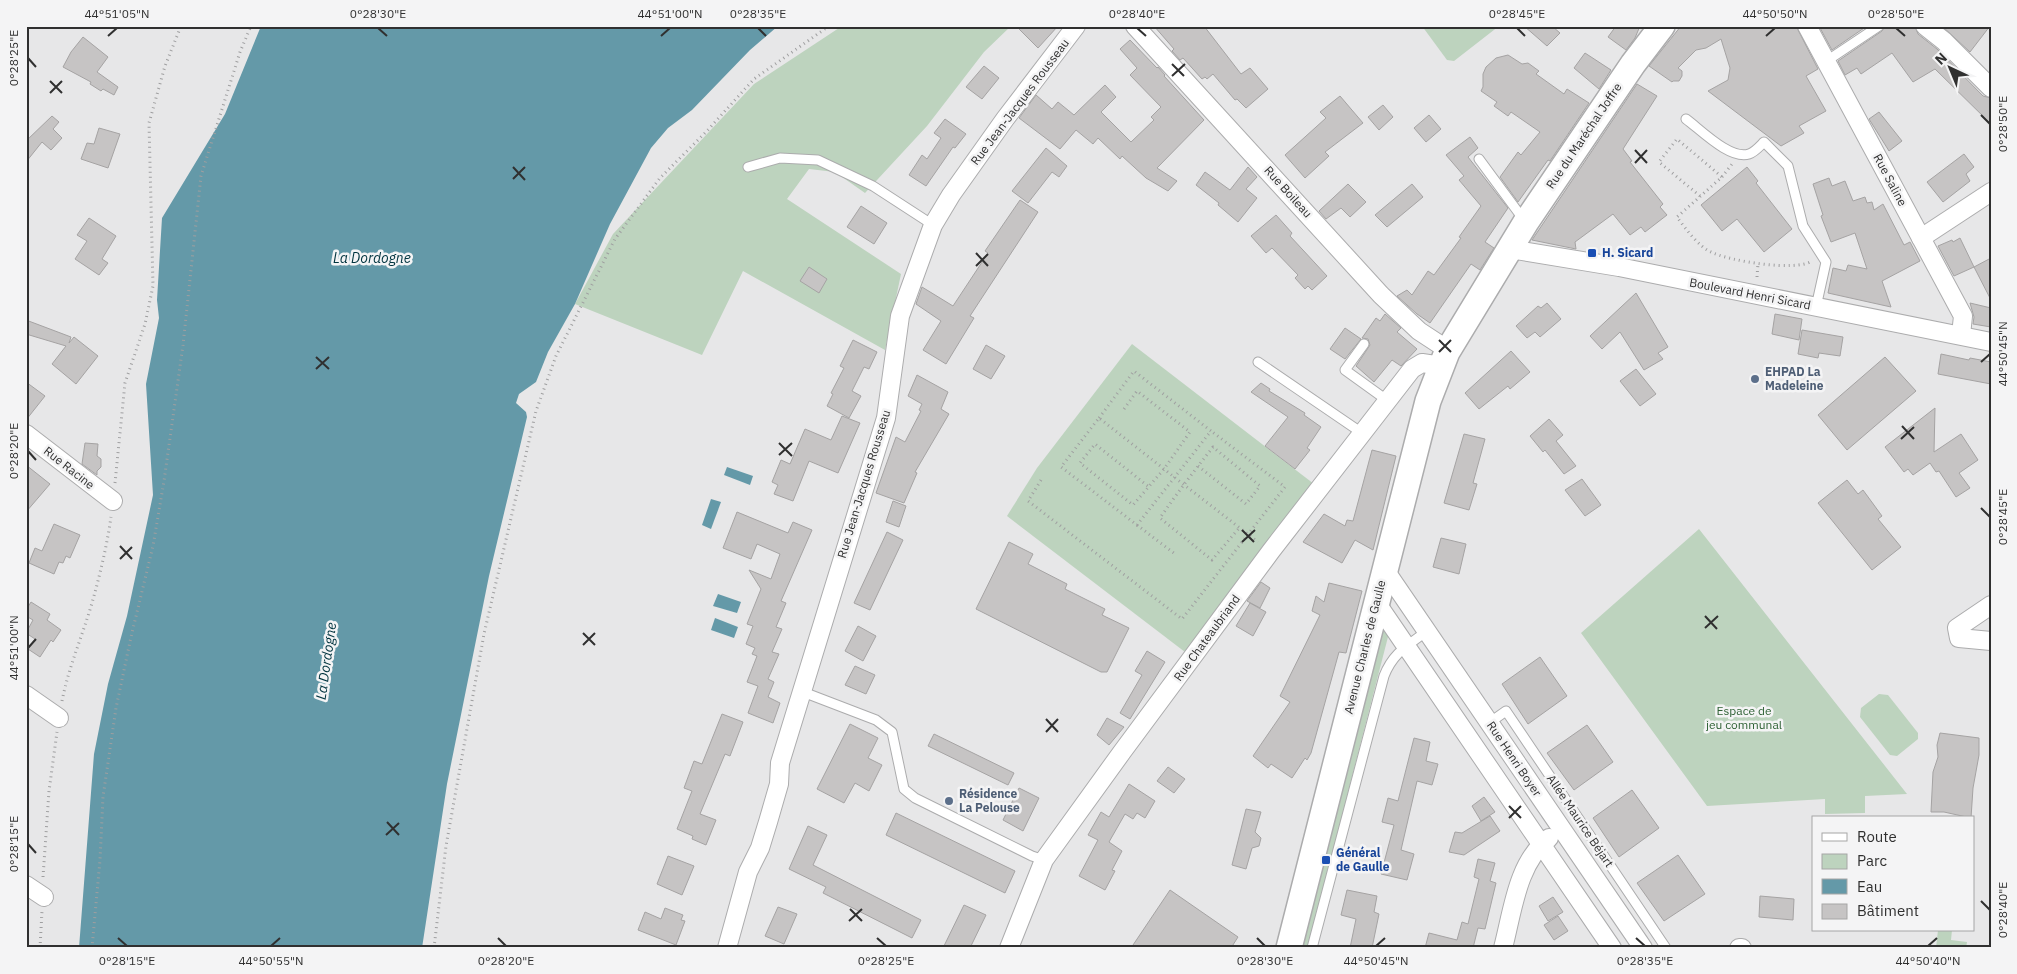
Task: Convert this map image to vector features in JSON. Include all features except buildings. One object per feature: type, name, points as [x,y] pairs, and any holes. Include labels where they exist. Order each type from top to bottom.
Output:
[{"type":"main road","name":"Rue du Maréchal Joffre","points":[[1510,249],[1526,222],[1633,64],[1662,26]]},
{"type":"main road","name":"Avenue Charles de Gaulle","points":[[1289,948],[1428,401],[1445,358],[1510,249]]},
{"type":"street","name":"Rue Jean-Jacques Rousseau","points":[[727,948],[748,872],[760,848],[768,822],[779,784],[780,763],[886,418],[900,316],[933,225],[951,195],[1005,119],[1076,26]]},
{"type":"street","name":"Rue Boileau","points":[[1135,26],[1381,295],[1445,358]]},
{"type":"street","name":"Rue Saline","points":[[1807,26],[1963,316],[1961,335]]},
{"type":"street","points":[[1924,26],[1944,42],[1991,88]]},
{"type":"street","points":[[1921,238],[1991,192]]},
{"type":"street","name":"Boulevard Henri Sicard","points":[[1510,249],[1619,268],[1991,342]]},
{"type":"street","name":"Rue Chateaubriand","points":[[1009,948],[1044,860],[1122,752],[1271,551],[1412,370],[1422,363],[1445,358]]},
{"type":"street","name":"Rue Racine","points":[[27,435],[113,501]]},
{"type":"street","name":"Rue Henri Boyer","points":[[1385,570],[1642,948]]},
{"type":"street","name":"Rue Henri Boyer","points":[[1376,602],[1612,948]]},
{"type":"street","points":[[1991,604],[1957,628],[1959,638],[1991,641]]},
{"type":"street","points":[[26,695],[59,718]]},
{"type":"street","points":[[1503,948],[1521,878],[1541,844],[1561,828]]},
{"type":"street","points":[[26,885],[44,897]]},
{"type":"lane","points":[[1825,62],[1879,26]]},
{"type":"lane","points":[[1686,119],[1718,145],[1738,155],[1751,154],[1764,142],[1788,166],[1803,226],[1826,262],[1816,307]]},
{"type":"lane","points":[[748,167],[780,158],[818,160],[872,186],[933,225]]},
{"type":"lane","points":[[1479,160],[1526,222]]},
{"type":"lane","points":[[1364,344],[1345,370],[1388,401]]},
{"type":"lane","points":[[1258,362],[1362,433]]},
{"type":"lane","points":[[1312,948],[1384,676],[1389,663],[1396,654],[1427,632]]},
{"type":"lane","points":[[803,692],[876,720],[892,732],[904,789],[914,798],[1044,860]]},
{"type":"lane","name":"Allée Maurice Béjart","points":[[1489,723],[1506,711],[1666,948]]},
{"type":"path","points":[[113,501],[125,383],[145,324],[154,286],[149,124],[165,66],[181,26]]},
{"type":"path","points":[[92,948],[100,860],[103,797],[116,708],[153,546],[159,509],[183,346],[201,176],[250,26]]},
{"type":"path","points":[[434,948],[446,846],[484,634],[536,411],[556,356],[615,239],[660,178],[706,132],[754,79],[829,26]]},
{"type":"path","points":[[1700,196],[1659,162],[1677,139],[1722,177],[1677,217],[1687,231],[1710,252],[1737,260],[1778,266],[1807,265],[1821,255]]},
{"type":"path","points":[[1041,480],[1028,501],[1182,619],[1285,487],[1134,371],[1061,468],[1175,554]]},
{"type":"path","points":[[1124,409],[1137,391],[1190,432],[1164,469],[1149,487],[1133,505],[1080,463],[1095,444],[1149,487]]},
{"type":"path","points":[[1099,418],[1271,551]]},
{"type":"path","points":[[1137,525],[1211,431]]},
{"type":"path","points":[[1198,466],[1246,504],[1260,486],[1213,447],[1198,466],[1184,484],[1160,518],[1212,560],[1240,527]]},
{"type":"green space","points":[[842,26],[1011,26],[984,52],[927,126],[865,193],[835,172],[809,169],[787,199],[901,274],[885,350],[743,271],[702,355],[575,304],[613,234],[754,84]]},
{"type":"green space","points":[[1422,26],[1499,26],[1454,61],[1447,60]]},
{"type":"green space","points":[[1132,344],[1314,484],[1185,652],[1007,516],[1037,468]]},
{"type":"green space","name":"Espace de jeu communal","points":[[1699,529],[1907,794],[1865,796],[1865,813],[1825,814],[1825,799],[1707,806],[1581,633]]},
{"type":"green space","points":[[1382,628],[1389,633],[1308,948],[1300,948]]},
{"type":"green space","points":[[1879,694],[1888,695],[1918,733],[1918,739],[1897,756],[1890,755],[1860,717],[1861,708]]},
{"type":"green space","points":[[1938,932],[1952,932],[1951,940],[1967,942],[1966,948],[1936,948]]},
{"type":"water","name":"La Dordogne","points":[[261,26],[778,26],[750,50],[692,110],[668,128],[651,148],[610,224],[575,304],[548,352],[536,382],[519,394],[516,403],[526,412],[527,417],[489,576],[447,784],[422,948],[79,948],[94,754],[108,684],[127,616],[153,495],[146,384],[159,318],[157,300],[162,218],[225,114]]},
{"type":"water","points":[[727,467],[753,476],[750,485],[724,475]]},
{"type":"water","points":[[711,499],[721,502],[711,529],[702,525]]},
{"type":"water","points":[[718,594],[741,602],[737,613],[713,606]]},
{"type":"water","points":[[715,618],[738,627],[734,638],[711,630]]},
{"type":"place","name":"H. Sicard","points":[[1592,253]]},
{"type":"place","name":"EHPAD La Madeleine","points":[[1755,379]]},
{"type":"place","name":"Résidence La Pelouse","points":[[949,801]]},
{"type":"place","name":"Général de Gaulle","points":[[1326,860]]}]
